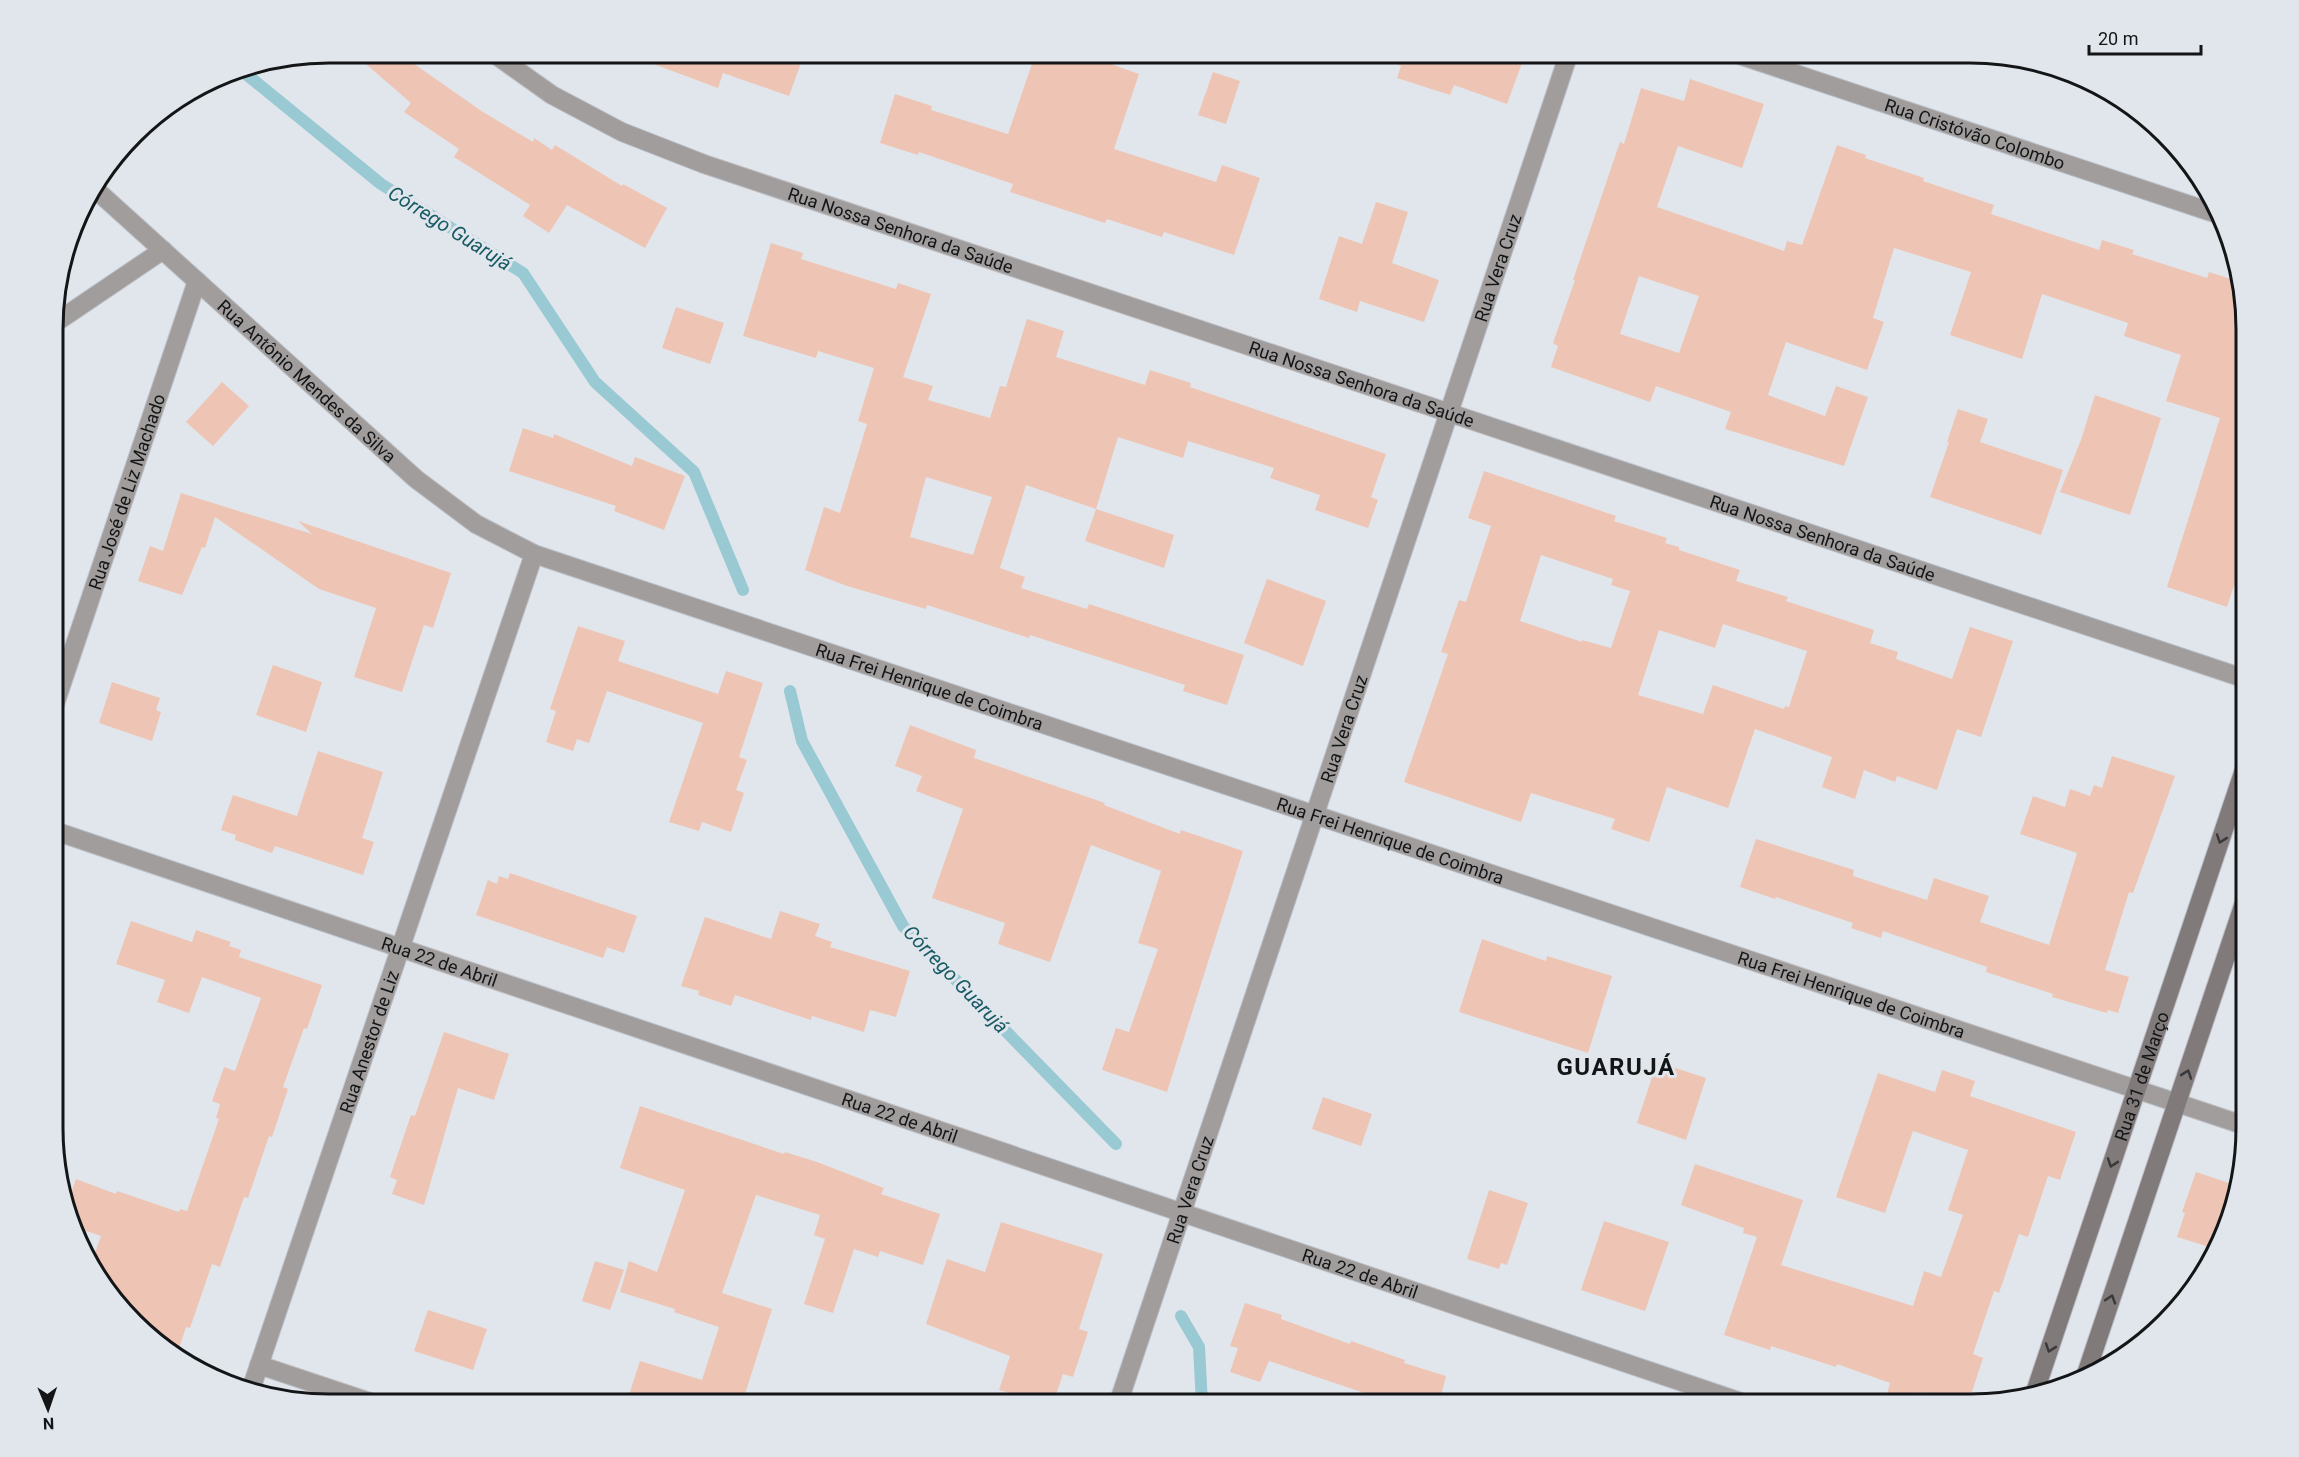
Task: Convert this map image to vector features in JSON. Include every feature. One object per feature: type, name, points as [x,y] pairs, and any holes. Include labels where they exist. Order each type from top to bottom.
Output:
[{"type":"main road","name":"Rua 31 de Março","points":[[2037,1385],[2236,794]]},
{"type":"main road","points":[[2088,1367],[2236,927]]},
{"type":"street","name":"Rua Nossa Senhora da Saúde","points":[[508,63],[552,95],[622,132],[704,164],[2236,676]]},
{"type":"street","name":"Rua Vera Cruz","points":[[1121,1394],[1565,63]]},
{"type":"street","name":"Rua Cristóvão Colombo","points":[[1766,63],[2209,211]]},
{"type":"street","name":"Rua Antônio Mendes da Silva","points":[[100,194],[416,479],[476,524],[534,554]]},
{"type":"street","points":[[64,317],[163,250]]},
{"type":"street","name":"Rua José de Liz Machado","points":[[63,680],[197,281]]},
{"type":"street","name":"Rua Frei Henrique de Coimbra","points":[[534,554],[2236,1123]]},
{"type":"street","name":"Rua Anestor de Liz","points":[[253,1383],[534,554]]},
{"type":"street","name":"Rua 22 de Abril","points":[[63,834],[1717,1394]]},
{"type":"street","points":[[259,1365],[346,1394]]},
{"type":"building","points":[[365,63],[413,63],[483,112],[533,142],[534,138],[552,150],[555,145],[622,186],[623,184],[667,208],[645,248],[567,205],[549,233],[523,216],[530,205],[454,157],[459,149],[404,112],[411,103]]},
{"type":"building","points":[[651,63],[801,63],[789,96],[723,73],[718,88]]},
{"type":"building","points":[[1032,63],[1108,63],[1139,74],[1114,149],[1216,182],[1222,165],[1260,178],[1234,255],[1164,232],[1162,237],[1107,219],[1105,223],[1010,192],[1013,184],[919,152],[918,155],[880,143],[895,94],[932,106],[931,110],[1008,134]]},
{"type":"building","points":[[1394,63],[1522,63],[1507,104],[1454,85],[1450,95],[1397,78],[1401,66]]},
{"type":"building","points":[[1213,72],[1240,81],[1226,124],[1198,115]]},
{"type":"building","points":[[1690,79],[1764,104],[1742,168],[1678,146],[1657,207],[1784,251],[1787,241],[1802,245],[1837,145],[1866,155],[1865,158],[1924,178],[1923,181],[1994,205],[1991,214],[2099,250],[2102,240],[2134,250],[2132,254],[2207,278],[2209,272],[2231,279],[2236,329],[2236,580],[2227,607],[2167,587],[2220,418],[2166,401],[2181,355],[2124,336],[2128,323],[2042,294],[2022,359],[1950,335],[1971,272],[1894,248],[1873,318],[1884,322],[1867,370],[1786,342],[1768,395],[1825,416],[1836,386],[1868,397],[1844,466],[1725,429],[1731,412],[1656,386],[1650,402],[1551,367],[1558,346],[1553,343],[1575,280],[1573,280],[1620,142],[1624,144],[1641,88],[1684,101]],"holes":[[[1639,276],[1699,296],[1679,353],[1620,334]]]},
{"type":"building","points":[[1376,202],[1408,212],[1392,263],[1439,280],[1424,322],[1360,301],[1357,312],[1319,299],[1339,236],[1362,244]]},
{"type":"building","points":[[771,243],[803,253],[801,259],[896,289],[898,283],[931,294],[903,377],[933,386],[928,400],[990,418],[1000,386],[1006,387],[1027,319],[1064,331],[1056,357],[1145,385],[1150,370],[1191,383],[1190,387],[1386,454],[1371,497],[1378,500],[1368,528],[1315,510],[1320,495],[1270,478],[1274,468],[1188,441],[1183,458],[1118,437],[1096,509],[1026,485],[1000,568],[1025,577],[1021,588],[1087,609],[1089,604],[1244,655],[1227,705],[1183,691],[1185,685],[1030,635],[1029,638],[927,605],[926,609],[847,586],[805,570],[824,507],[840,513],[867,424],[858,421],[874,368],[818,351],[816,358],[743,336]],"holes":[[[926,477],[992,497],[973,555],[910,537]]]},
{"type":"building","points":[[676,307],[724,323],[710,364],[662,348]]},
{"type":"building","points":[[222,382],[249,406],[213,446],[186,422]]},
{"type":"building","points":[[2095,395],[2161,418],[2130,515],[2060,492],[2081,440]]},
{"type":"building","points":[[1958,409],[1988,419],[1980,442],[2063,470],[2041,535],[1930,497]]},
{"type":"building","points":[[523,428],[553,438],[554,434],[632,466],[635,457],[685,476],[664,530],[614,511],[616,506],[509,471]]},
{"type":"building","points":[[1484,471],[1616,516],[1614,521],[1667,538],[1665,543],[1679,547],[1679,550],[1740,570],[1736,581],[1788,597],[1786,601],[1874,630],[1870,643],[1898,652],[1896,659],[1952,679],[1970,627],[2013,641],[1981,737],[1957,729],[1937,790],[1897,776],[1895,782],[1864,770],[1855,799],[1822,787],[1832,757],[1755,729],[1728,808],[1667,787],[1649,842],[1611,829],[1615,819],[1531,793],[1521,822],[1404,782],[1448,654],[1441,652],[1459,600],[1466,602],[1491,526],[1468,518]],"holes":[[[1541,555],[1613,579],[1611,585],[1630,591],[1611,648],[1582,640],[1582,642],[1520,621]],[[1723,624],[1807,651],[1789,707],[1785,706],[1784,709],[1713,685],[1703,714],[1638,695],[1659,630],[1715,648]]]},
{"type":"building","points":[[181,493],[312,534],[298,521],[451,573],[433,628],[424,625],[402,692],[354,677],[376,608],[319,589],[215,517],[205,548],[202,547],[182,595],[138,581],[150,546],[163,551]]},
{"type":"building","points":[[1096,509],[1174,535],[1164,568],[1085,541]]},
{"type":"building","points":[[1267,579],[1326,601],[1303,666],[1244,643]]},
{"type":"building","points":[[578,626],[625,641],[618,661],[718,694],[726,671],[763,683],[739,757],[747,760],[736,790],[744,793],[731,832],[702,822],[699,831],[669,822],[703,723],[607,691],[589,743],[577,739],[573,751],[546,742],[556,711],[550,709]]},
{"type":"building","points":[[273,665],[322,682],[306,732],[256,715]]},
{"type":"building","points":[[112,682],[160,698],[156,710],[161,712],[152,741],[99,723]]},
{"type":"building","points":[[910,725],[976,750],[974,758],[1105,803],[1104,805],[1180,834],[1181,830],[1243,851],[1167,1092],[1102,1070],[1116,1028],[1129,1032],[1158,949],[1138,943],[1161,871],[1091,845],[1050,962],[998,944],[1005,923],[932,898],[963,809],[916,791],[922,776],[895,766]]},
{"type":"building","points":[[318,751],[383,772],[362,838],[374,842],[363,875],[275,846],[272,853],[235,840],[236,835],[221,830],[233,795],[297,816]]},
{"type":"building","points":[[2112,756],[2175,776],[2133,893],[2129,892],[2105,970],[2129,977],[2118,1013],[2108,1010],[2107,1013],[2052,997],[2053,994],[1986,972],[1987,967],[1883,931],[1881,938],[1851,928],[1853,923],[1740,887],[1756,839],[1854,870],[1853,876],[1927,900],[1934,878],[1989,896],[1980,922],[2049,945],[2077,853],[2020,834],[2033,796],[2065,807],[2070,789],[2090,796],[2094,785],[2102,788]]},
{"type":"building","points":[[510,873],[637,916],[624,953],[607,947],[603,958],[476,915],[488,880],[497,884],[499,876],[508,879]]},
{"type":"building","points":[[780,911],[820,924],[815,936],[832,942],[830,947],[910,971],[896,1017],[870,1010],[864,1032],[812,1016],[811,1020],[735,995],[731,1006],[698,995],[699,991],[681,986],[705,917],[771,939]]},
{"type":"building","points":[[131,921],[192,942],[196,930],[231,942],[229,946],[241,950],[239,957],[322,985],[283,1087],[288,1089],[272,1137],[269,1136],[248,1198],[244,1197],[220,1267],[212,1264],[190,1328],[186,1327],[179,1348],[141,1316],[108,1276],[95,1254],[101,1236],[83,1230],[71,1193],[76,1179],[116,1194],[117,1191],[179,1212],[180,1209],[187,1211],[219,1119],[216,1118],[220,1104],[212,1101],[224,1067],[235,1071],[261,998],[202,977],[189,1013],[157,1002],[165,980],[116,964]]},
{"type":"building","points":[[1482,939],[1546,961],[1547,956],[1612,976],[1588,1053],[1459,1012]]},
{"type":"building","points":[[444,1032],[509,1054],[494,1100],[458,1088],[424,1205],[392,1194],[397,1180],[390,1177],[411,1115],[415,1116]]},
{"type":"building","points":[[1657,1062],[1706,1078],[1686,1140],[1637,1123]]},
{"type":"building","points":[[1942,1070],[1975,1081],[1970,1096],[2076,1132],[2060,1180],[2048,1176],[2028,1237],[2019,1234],[1999,1293],[1994,1291],[1973,1354],[1983,1358],[1971,1394],[1919,1392],[1918,1394],[1887,1394],[1890,1383],[1837,1364],[1836,1367],[1771,1346],[1770,1350],[1724,1335],[1757,1237],[1743,1233],[1744,1228],[1681,1205],[1695,1164],[1803,1200],[1781,1265],[1913,1306],[1924,1271],[1941,1277],[1963,1215],[1948,1210],[1968,1150],[1913,1131],[1885,1213],[1836,1197],[1878,1073],[1935,1092]]},
{"type":"building","points":[[1323,1097],[1372,1114],[1361,1146],[1312,1129]]},
{"type":"building","points":[[640,1106],[784,1154],[785,1152],[817,1162],[884,1188],[881,1194],[940,1214],[923,1265],[880,1251],[878,1257],[854,1249],[833,1313],[804,1304],[825,1239],[814,1235],[820,1215],[756,1195],[722,1293],[772,1309],[745,1394],[629,1394],[640,1361],[702,1380],[719,1327],[674,1312],[675,1309],[620,1292],[629,1261],[657,1272],[685,1190],[620,1168]]},
{"type":"building","points":[[2196,1172],[2230,1183],[2222,1213],[2209,1247],[2177,1237],[2185,1213],[2182,1212]]},
{"type":"building","points":[[1489,1190],[1528,1203],[1507,1265],[1501,1263],[1499,1269],[1467,1259]]},
{"type":"building","points":[[1604,1221],[1669,1242],[1645,1311],[1581,1290]]},
{"type":"building","points":[[1001,1222],[1103,1254],[1079,1329],[1088,1332],[1073,1377],[1063,1374],[1056,1394],[1010,1394],[999,1390],[1010,1356],[926,1324],[947,1259],[985,1272]]},
{"type":"building","points":[[595,1261],[624,1270],[610,1310],[582,1301]]},
{"type":"building","points":[[1245,1303],[1282,1315],[1281,1319],[1350,1344],[1351,1341],[1405,1360],[1404,1363],[1446,1376],[1442,1394],[1367,1394],[1269,1361],[1260,1382],[1230,1372],[1238,1348],[1230,1346]]},
{"type":"building","points":[[428,1310],[487,1329],[473,1370],[414,1351]]},
{"type":"waterway","name":"Córrego Guarujá","points":[[248,76],[381,184],[523,273],[595,382],[694,472],[743,590]]},
{"type":"waterway","name":"Córrego Guarujá","points":[[790,691],[802,741],[903,926],[1116,1144]]},
{"type":"waterway","name":"Córrego Guarujá","points":[[1181,1316],[1199,1347],[1201,1394]]},
{"type":"district","name":"GUARUJÁ","points":[[1616,1067]]}]
